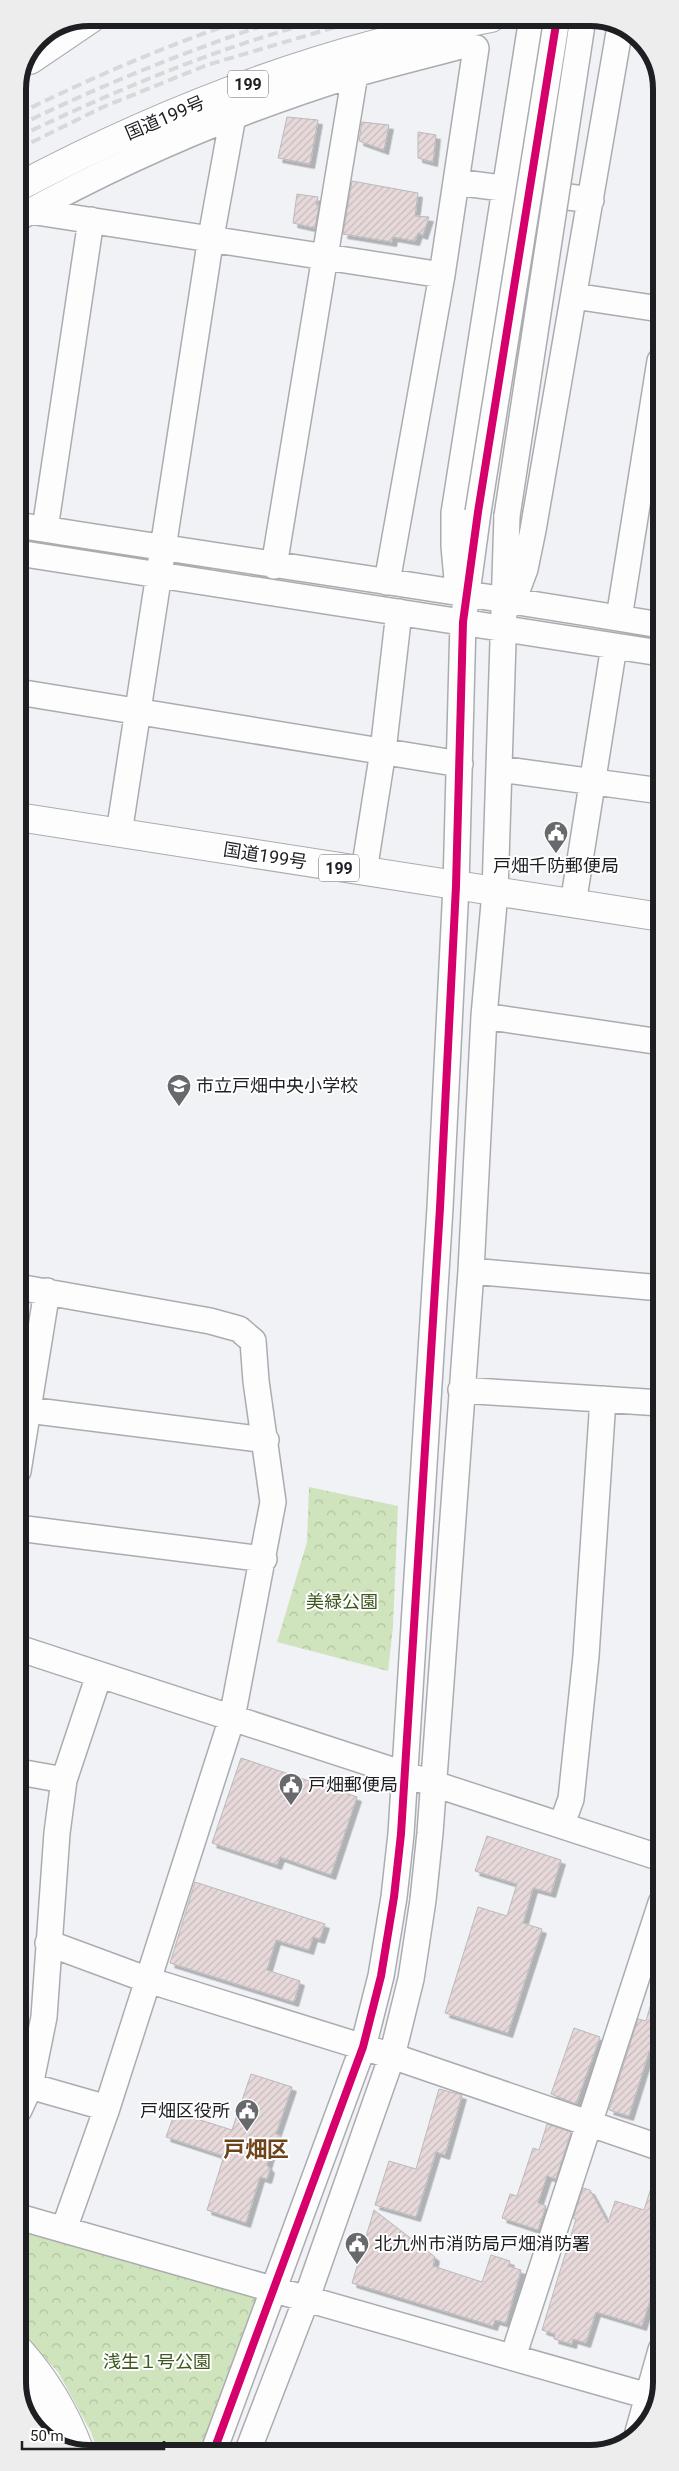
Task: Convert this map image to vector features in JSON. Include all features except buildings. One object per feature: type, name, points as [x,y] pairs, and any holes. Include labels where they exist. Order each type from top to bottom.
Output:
[{"type":"main road","name":"国道199号","points":[[26,202],[132,130],[235,88],[334,55],[448,26]]},
{"type":"main road","points":[[36,56],[79,27]]},
{"type":"main road","name":"国道199号","points":[[26,818],[653,916]]},
{"type":"main road","points":[[26,2358],[36,2369],[58,2403],[76,2444]]},
{"type":"street","points":[[216,2445],[363,2047],[381,1976],[394,1897],[404,1774],[439,1218],[456,886],[463,622],[462,593],[454,554],[454,513],[531,26]]},
{"type":"street","points":[[462,593],[478,512],[556,26]]},
{"type":"street","points":[[250,2445],[306,2300],[392,2056],[410,1979],[423,1900],[471,1271],[484,1016],[495,892],[503,630],[509,599],[508,516],[582,26]]},
{"type":"street","points":[[509,599],[525,569],[619,34]]},
{"type":"street","points":[[26,203],[234,116],[355,74],[461,46],[476,48],[442,274],[387,582]]},
{"type":"street","points":[[274,566],[355,74]]},
{"type":"street","points":[[119,833],[136,710],[211,237],[234,116]]},
{"type":"street","points":[[456,182],[591,200]]},
{"type":"street","points":[[26,206],[91,220],[442,274]]},
{"type":"street","points":[[46,530],[91,220]]},
{"type":"street","points":[[574,296],[653,308]]},
{"type":"street","points":[[619,618],[653,405]]},
{"type":"street","points":[[26,526],[274,566],[509,599],[653,624]]},
{"type":"street","points":[[26,554],[653,652]]},
{"type":"street","points":[[364,871],[383,751],[399,612]]},
{"type":"street","points":[[573,904],[614,646]]},
{"type":"street","points":[[26,693],[460,764]]},
{"type":"street","points":[[500,769],[653,790]]},
{"type":"street","points":[[484,1016],[653,1041]]},
{"type":"street","points":[[471,1271],[653,1287]]},
{"type":"street","points":[[26,1288],[210,1321],[239,1329],[253,1341],[256,1381],[266,1440],[273,1502],[264,1559],[232,1718],[107,2108],[64,2229]]},
{"type":"street","points":[[26,1422],[47,1291]]},
{"type":"street","points":[[461,1390],[653,1402]]},
{"type":"street","points":[[562,1824],[571,1799],[586,1656],[603,1399]]},
{"type":"street","points":[[28,1410],[266,1440]]},
{"type":"street","points":[[26,1529],[264,1559]]},
{"type":"street","points":[[26,1651],[653,1855]]},
{"type":"street","points":[[26,2080],[44,2018],[57,1833],[64,1780],[100,1675]]},
{"type":"street","points":[[26,1773],[64,1780]]},
{"type":"street","points":[[513,2358],[653,1927]]},
{"type":"street","points":[[48,1943],[148,1980],[392,2056],[653,2145]]},
{"type":"street","points":[[26,2083],[107,2108]]},
{"type":"street","points":[[26,2219],[651,2397]]},
{"type":"green space","name":"美緑公園","points":[[309,1487],[398,1506],[393,1627],[388,1671],[277,1642],[307,1542]]},
{"type":"green space","name":"浅生１号公園","points":[[26,2231],[283,2303],[228,2445],[95,2445],[91,2432],[58,2372],[26,2338]]},
{"type":"railway","points":[[26,110],[132,62],[227,26]]},
{"type":"railway","points":[[26,122],[83,95],[149,68],[262,26]]},
{"type":"railway","points":[[26,133],[170,70],[300,26]]},
{"type":"railway","points":[[26,145],[103,107],[207,65],[339,26]]},
{"type":"cycle path","points":[[216,2445],[363,2047],[381,1976],[394,1897],[401,1834],[440,1208],[456,886],[463,622],[478,512],[556,26]]},
{"type":"place","name":"戸畑千防郵便局","points":[[556,854]]},
{"type":"place","name":"市立戸畑中央小学校","points":[[179,1107]]},
{"type":"place","name":"戸畑郵便局","points":[[291,1806]]},
{"type":"place","name":"戸畑区役所","points":[[247,2132]]},
{"type":"place","name":"北九州市消防局戸畑消防署","points":[[357,2265]]},
{"type":"district","name":"戸畑区","points":[[256,2149]]}]
